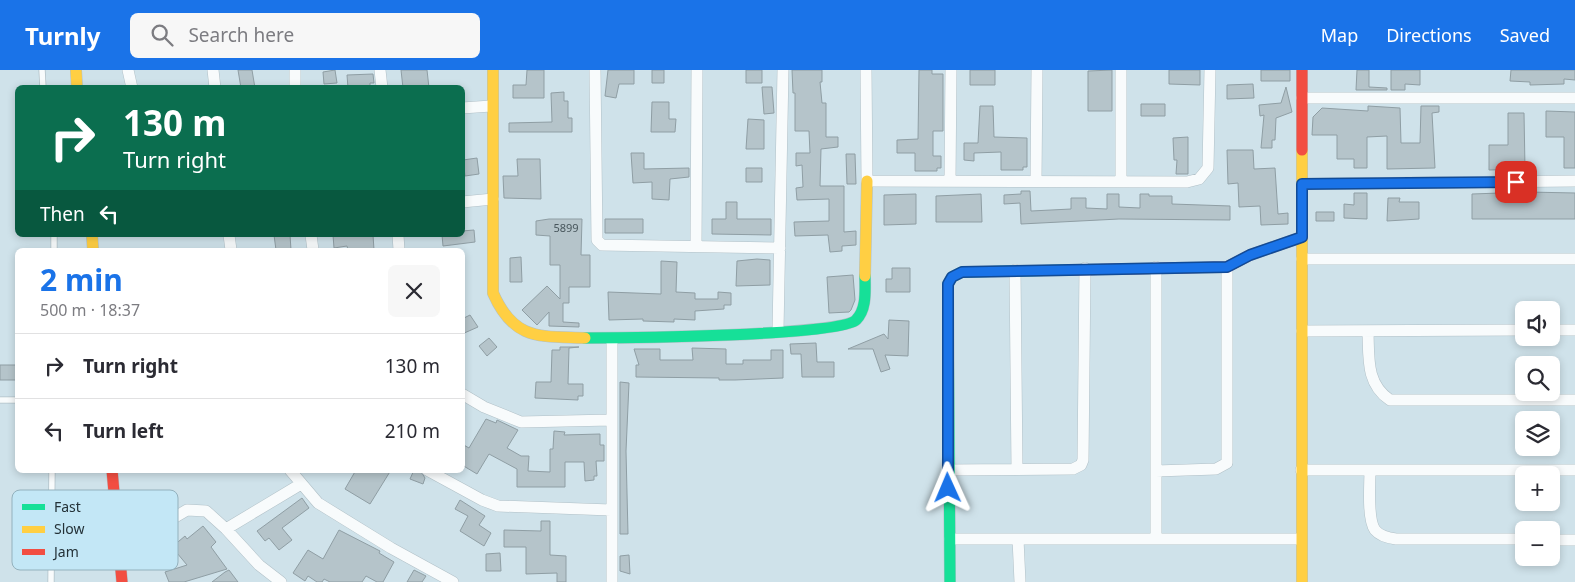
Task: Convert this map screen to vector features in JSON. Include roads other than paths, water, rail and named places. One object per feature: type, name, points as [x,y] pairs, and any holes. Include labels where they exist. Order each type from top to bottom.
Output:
[{"type":"street","points":[[76,70],[77,85]]},
{"type":"street","points":[[128,70],[131,85]]},
{"type":"street","points":[[213,70],[215,85]]},
{"type":"street","points":[[295,70],[295,85]]},
{"type":"street","points":[[380,70],[382,85]]},
{"type":"street","points":[[493,70],[491,106],[493,293],[511,323],[531,334],[612,339],[778,331],[838,326],[852,322],[860,314],[866,291],[866,70]]},
{"type":"street","points":[[595,70],[596,240],[602,245],[780,248]]},
{"type":"street","points":[[696,246],[698,70]]},
{"type":"street","points":[[778,331],[783,70]]},
{"type":"street","points":[[950,181],[951,70]]},
{"type":"street","points":[[1036,181],[1037,70]]},
{"type":"street","points":[[1122,70],[1122,182]]},
{"type":"street","points":[[867,180],[1187,182],[1199,178],[1208,168],[1210,70]]},
{"type":"street","points":[[1302,70],[1300,539],[1302,582]]},
{"type":"street","points":[[1302,98],[1575,98]]},
{"type":"street","points":[[465,108],[491,106]]},
{"type":"street","points":[[1302,184],[1575,181]]},
{"type":"street","points":[[465,202],[493,199]]},
{"type":"street","points":[[950,582],[948,284],[952,277],[962,272],[1015,270],[1227,267],[1250,255],[1302,237]]},
{"type":"street","points":[[1302,259],[1575,260]]},
{"type":"street","points":[[1156,267],[1156,539]]},
{"type":"street","points":[[1156,471],[1216,469],[1226,463],[1227,267]]},
{"type":"street","points":[[948,470],[1073,469],[1081,465],[1083,460],[1085,268]]},
{"type":"street","points":[[1015,270],[1017,469]]},
{"type":"street","points":[[1302,331],[1515,330]]},
{"type":"street","points":[[1560,330],[1575,330]]},
{"type":"street","points":[[1368,332],[1370,370],[1373,381],[1379,393],[1390,400],[1575,400]]},
{"type":"street","points":[[612,339],[612,582]]},
{"type":"street","points":[[465,396],[484,407],[521,422],[611,420]]},
{"type":"street","points":[[1301,470],[1575,470]]},
{"type":"street","points":[[1370,470],[1372,522],[1375,530],[1385,537],[1396,539],[1515,540]]},
{"type":"street","points":[[112,473],[114,490]]},
{"type":"street","points":[[292,473],[318,503],[391,548],[453,582]]},
{"type":"street","points":[[432,473],[482,500],[498,506],[611,510]]},
{"type":"street","points":[[226,529],[301,484]]},
{"type":"street","points":[[178,515],[187,510],[206,511],[226,529],[259,566],[281,582]]},
{"type":"street","points":[[1018,539],[1020,582]]},
{"type":"street","points":[[950,540],[1300,539]]},
{"type":"street","points":[[1560,540],[1575,540]]},
{"type":"lane","points":[[42,70],[43,85]]},
{"type":"lane","points":[[0,400],[15,400]]},
{"type":"lane","points":[[52,473],[52,490]]}]
